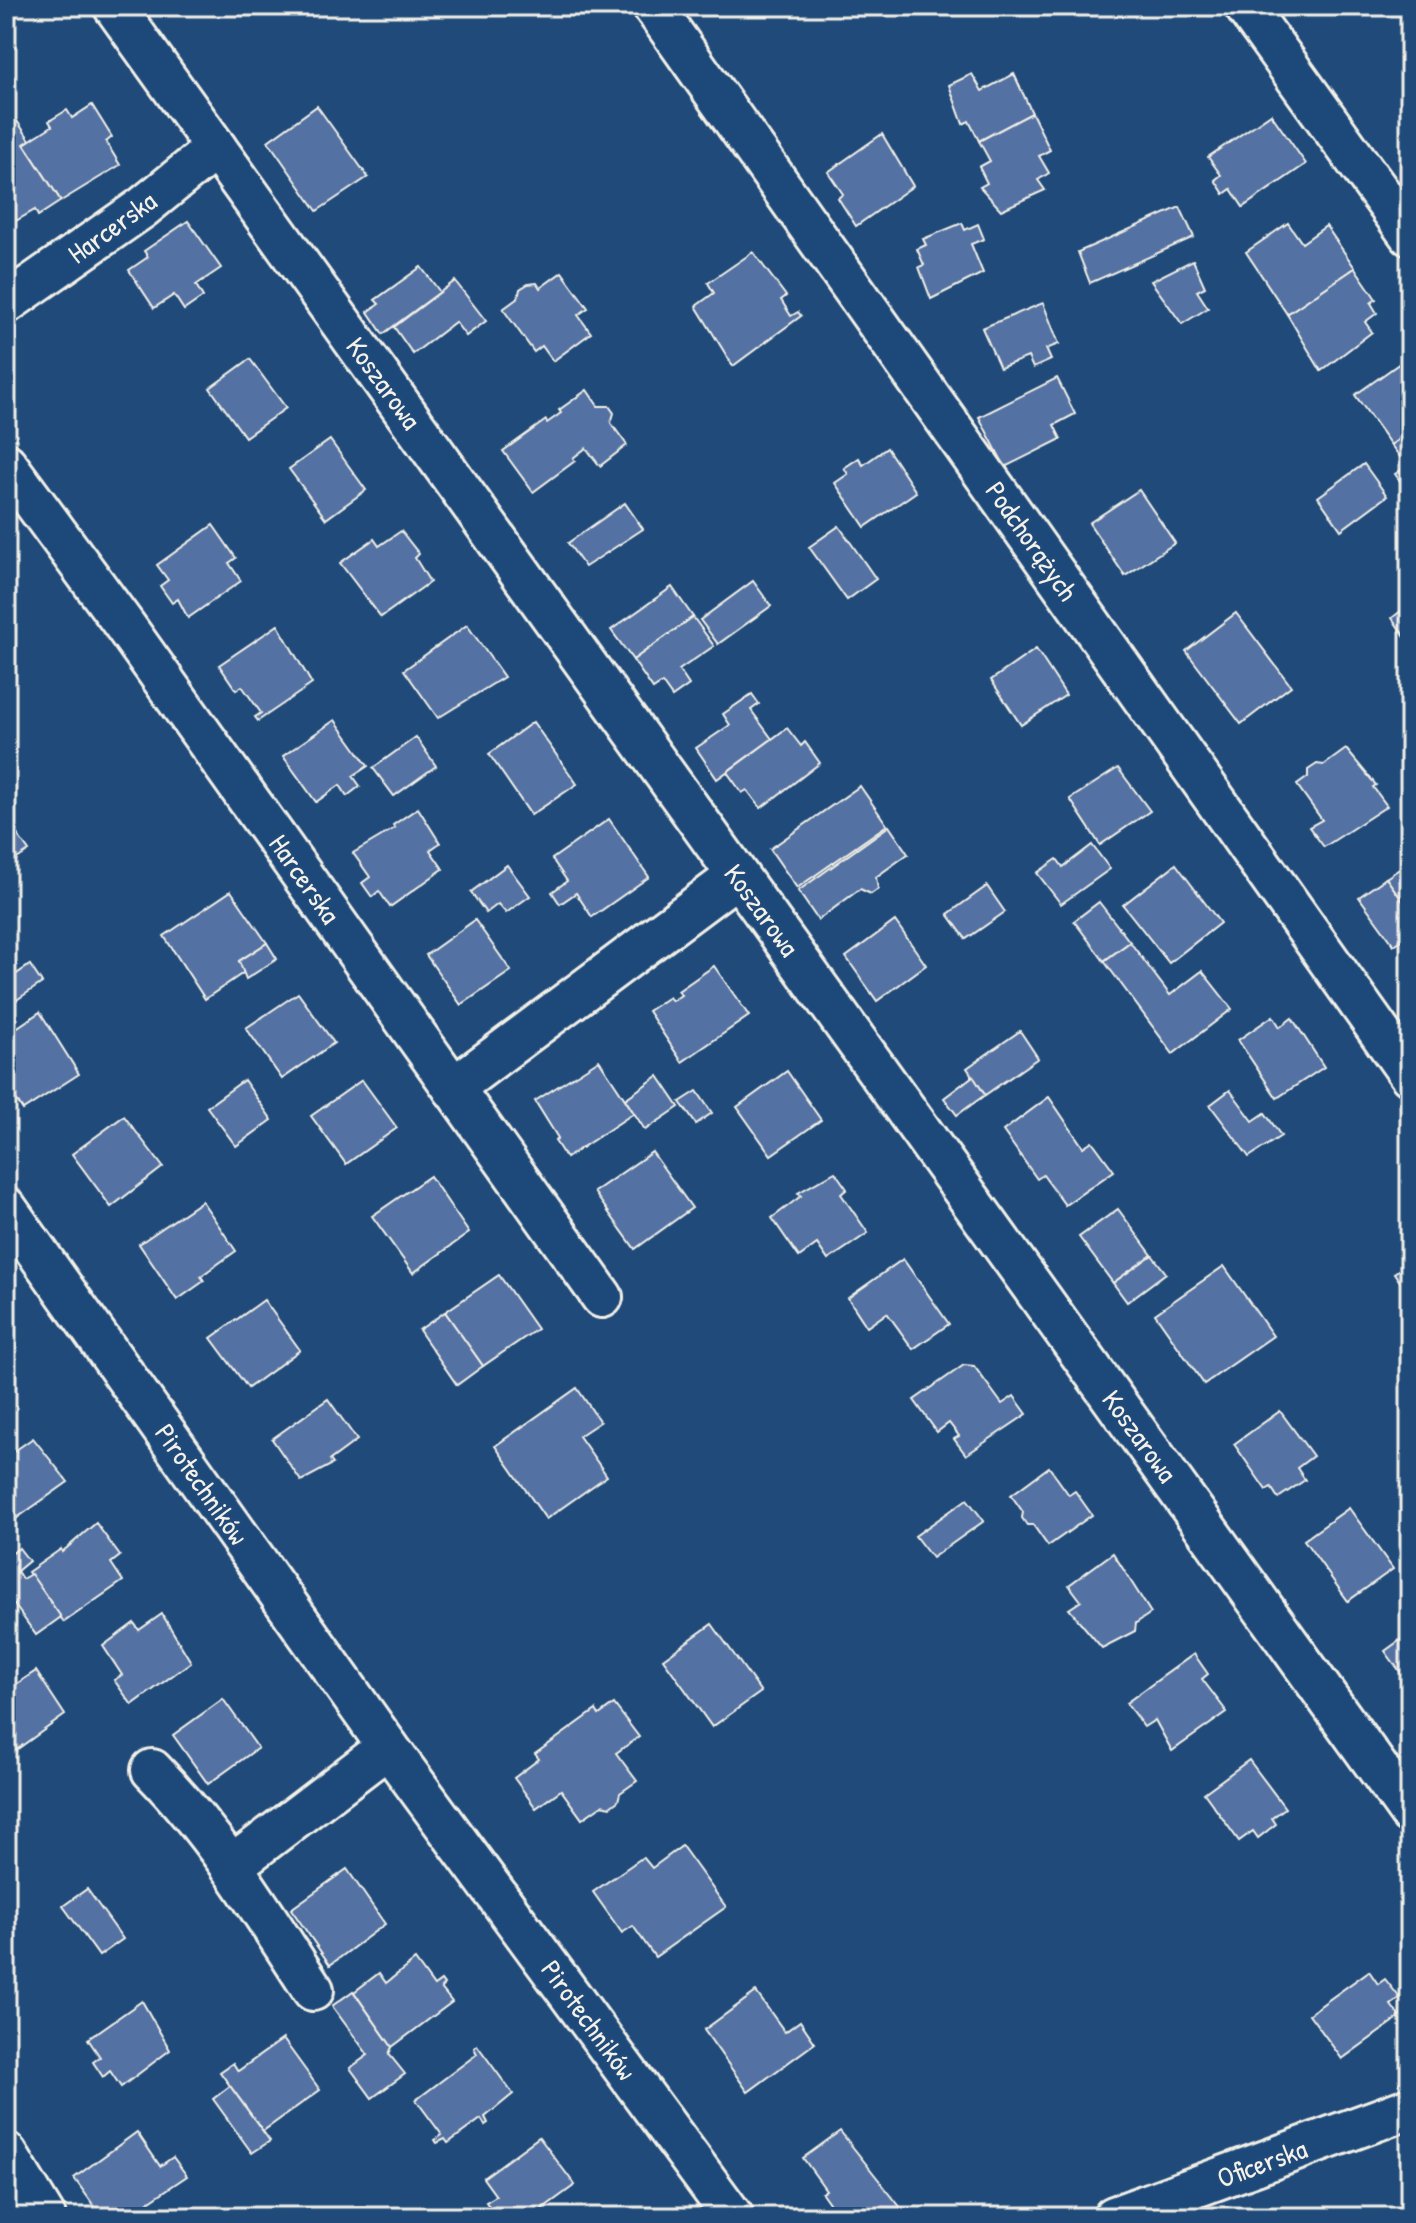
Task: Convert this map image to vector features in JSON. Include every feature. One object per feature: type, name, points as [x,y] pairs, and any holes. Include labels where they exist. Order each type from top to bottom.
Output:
[{"type":"street","name":"Koszarowa","points":[[114,6],[1410,1813]]},
{"type":"street","name":"Podchorążych","points":[[653,6],[1410,1075]]},
{"type":"street","points":[[1245,6],[1410,235]]},
{"type":"street","name":"Harcerska","points":[[6,303],[142,208],[216,148]]},
{"type":"street","name":"Harcerska","points":[[6,464],[602,1297]]},
{"type":"street","points":[[453,1088],[737,876]]},
{"type":"street","name":"Pirotechników","points":[[9,1219],[388,1747],[733,2217]]},
{"type":"street","points":[[232,1866],[388,1747]]},
{"type":"street","points":[[152,1770],[184,1803],[232,1866],[313,1990]]},
{"type":"street","name":"Oficerska","points":[[1114,2217],[1410,2108]]},
{"type":"street","points":[[6,2153],[45,2217]]},
{"type":"building","points":[[972,74],[982,91],[1014,74],[1032,113],[979,141],[969,121],[963,124],[949,85]]},
{"type":"building","points":[[92,105],[112,137],[106,142],[120,165],[61,201],[24,144],[52,126],[49,121],[67,110],[72,118]]},
{"type":"building","points":[[317,106],[368,177],[317,211],[268,141]]},
{"type":"building","points":[[1032,113],[1050,150],[1039,156],[1049,173],[1038,180],[1045,190],[1001,210],[980,187],[987,183],[979,167],[990,161],[979,141]]},
{"type":"building","points":[[1271,114],[1306,164],[1243,207],[1231,189],[1224,194],[1215,180],[1221,175],[1208,157]]},
{"type":"building","points":[[17,121],[30,140],[24,144],[61,201],[38,216],[35,210],[14,222],[6,210],[6,128]]},
{"type":"building","points":[[882,134],[913,186],[856,226],[838,198],[843,194],[828,172]]},
{"type":"building","points":[[1180,207],[1194,237],[1090,283],[1078,252]]},
{"type":"building","points":[[188,221],[221,268],[196,285],[203,297],[184,310],[174,295],[154,308],[129,270],[148,257],[144,251]]},
{"type":"building","points":[[962,223],[965,230],[978,224],[984,239],[971,244],[983,273],[931,299],[919,267],[924,265],[917,249],[926,245],[923,239]]},
{"type":"building","points":[[1288,223],[1302,243],[1326,226],[1355,268],[1287,314],[1246,252]]},
{"type":"building","points":[[753,252],[786,296],[781,300],[791,316],[798,312],[801,316],[733,366],[696,306],[714,293],[708,283]]},
{"type":"building","points":[[1193,260],[1205,287],[1197,291],[1208,308],[1182,324],[1151,281]]},
{"type":"building","points":[[421,267],[440,292],[383,334],[368,312],[379,304],[375,300]]},
{"type":"building","points":[[1355,268],[1376,299],[1371,303],[1377,313],[1365,322],[1372,332],[1321,371],[1287,314]]},
{"type":"building","points":[[562,272],[588,308],[578,315],[591,333],[553,361],[542,346],[534,352],[503,309],[518,298],[520,289],[537,283],[540,288]]},
{"type":"building","points":[[455,281],[486,321],[466,336],[455,322],[413,354],[394,327]]},
{"type":"building","points":[[1043,303],[1059,344],[1046,349],[1051,360],[1033,368],[1028,357],[1000,368],[982,328]]},
{"type":"building","points":[[1410,356],[1410,431],[1391,445],[1355,395]]},
{"type":"building","points":[[250,359],[286,408],[245,437],[210,388]]},
{"type":"building","points":[[1057,378],[1075,414],[1054,425],[1061,439],[1005,467],[979,417]]},
{"type":"building","points":[[587,390],[598,406],[609,406],[614,413],[611,423],[627,445],[600,466],[586,448],[573,458],[575,461],[533,492],[503,451],[561,413],[559,410]]},
{"type":"building","points":[[1410,431],[1410,487],[1406,489],[1395,474],[1407,466],[1391,445]]},
{"type":"building","points":[[330,440],[366,490],[326,519],[289,469]]},
{"type":"building","points":[[887,448],[916,492],[865,527],[835,483],[848,474],[844,468],[859,458],[863,465]]},
{"type":"building","points":[[1364,464],[1387,496],[1341,530],[1318,497]]},
{"type":"building","points":[[1139,490],[1175,543],[1125,576],[1089,523]]},
{"type":"building","points":[[625,503],[643,529],[585,567],[568,543]]},
{"type":"building","points":[[213,525],[236,558],[229,563],[241,581],[188,618],[178,599],[172,603],[160,586],[168,580],[157,565]]},
{"type":"building","points":[[839,526],[876,579],[847,600],[809,547]]},
{"type":"building","points":[[401,531],[419,554],[415,558],[430,582],[381,617],[340,563],[374,539],[379,546]]},
{"type":"building","points":[[753,581],[771,606],[718,644],[700,620]]},
{"type":"building","points":[[672,587],[693,617],[633,660],[611,630]]},
{"type":"building","points":[[1410,604],[1410,638],[1407,640],[1392,618]]},
{"type":"building","points":[[1236,613],[1291,686],[1241,724],[1186,651]]},
{"type":"building","points":[[693,617],[714,646],[679,670],[689,685],[672,697],[662,683],[653,689],[633,660]]},
{"type":"building","points":[[278,625],[312,684],[258,721],[255,717],[261,713],[242,686],[236,690],[219,665]]},
{"type":"building","points":[[467,625],[504,677],[438,718],[404,670]]},
{"type":"building","points":[[1036,649],[1066,695],[1021,725],[991,680]]},
{"type":"building","points":[[752,694],[759,704],[751,710],[772,739],[717,779],[696,748],[730,725],[723,714]]},
{"type":"building","points":[[335,720],[368,766],[353,776],[360,786],[347,796],[340,785],[316,802],[283,756]]},
{"type":"building","points":[[533,722],[577,784],[531,815],[489,754]]},
{"type":"building","points":[[787,728],[801,746],[805,742],[820,763],[761,808],[747,790],[742,793],[727,772]]},
{"type":"building","points":[[416,737],[436,766],[394,796],[373,768]]},
{"type":"building","points":[[1346,749],[1376,785],[1373,787],[1387,806],[1324,847],[1309,827],[1322,820],[1297,785],[1308,777],[1308,770],[1317,764],[1324,765]]},
{"type":"building","points":[[1118,768],[1150,811],[1100,845],[1070,799]]},
{"type":"building","points":[[860,786],[887,825],[797,888],[770,849]]},
{"type":"building","points":[[418,808],[440,843],[430,850],[443,869],[390,907],[379,891],[372,897],[362,883],[370,877],[353,853],[395,828],[393,825]]},
{"type":"building","points":[[609,819],[649,877],[592,917],[576,893],[560,904],[552,892],[567,881],[552,859]]},
{"type":"building","points":[[889,826],[908,854],[876,877],[878,889],[871,894],[860,889],[818,920],[798,891]]},
{"type":"building","points":[[14,830],[29,851],[6,866],[6,835]]},
{"type":"building","points":[[1092,845],[1110,869],[1061,904],[1037,873],[1057,859],[1063,867]]},
{"type":"building","points":[[1410,862],[1410,911],[1386,878]]},
{"type":"building","points":[[1176,864],[1220,923],[1169,963],[1123,905]]},
{"type":"building","points":[[507,865],[530,896],[506,913],[498,904],[486,913],[471,892]]},
{"type":"building","points":[[1386,878],[1410,911],[1410,935],[1394,945],[1359,897]]},
{"type":"building","points":[[987,886],[1005,912],[966,939],[948,914]]},
{"type":"building","points":[[231,891],[267,943],[239,961],[246,971],[205,999],[164,936]]},
{"type":"building","points":[[1099,902],[1130,942],[1104,961],[1074,921]]},
{"type":"building","points":[[475,920],[511,971],[461,1005],[426,955]]},
{"type":"building","points":[[895,921],[926,965],[877,1001],[846,957]]},
{"type":"building","points":[[1130,942],[1170,995],[1202,971],[1232,1009],[1173,1054],[1104,961]]},
{"type":"building","points":[[267,943],[277,959],[246,979],[239,961]]},
{"type":"building","points":[[30,965],[42,983],[6,1007],[6,981]]},
{"type":"building","points":[[714,966],[749,1016],[682,1062],[648,1011],[669,997],[672,1001],[681,995],[678,991]]},
{"type":"building","points":[[298,993],[334,1043],[282,1079],[246,1028]]},
{"type":"building","points":[[40,1012],[79,1074],[23,1110],[6,1084],[6,1035]]},
{"type":"building","points":[[1273,1016],[1280,1027],[1292,1018],[1324,1067],[1277,1098],[1238,1040]]},
{"type":"building","points":[[1020,1031],[1038,1058],[985,1095],[967,1068]]},
{"type":"building","points":[[599,1060],[634,1113],[566,1158],[555,1141],[558,1138],[535,1101]]},
{"type":"building","points":[[787,1071],[821,1120],[771,1155],[737,1107]]},
{"type":"building","points":[[658,1076],[679,1107],[645,1130],[625,1099]]},
{"type":"building","points":[[973,1076],[985,1095],[957,1115],[944,1098]]},
{"type":"building","points":[[244,1080],[272,1120],[236,1146],[207,1107]]},
{"type":"building","points":[[362,1080],[397,1128],[346,1164],[311,1116]]},
{"type":"building","points":[[1230,1090],[1253,1121],[1265,1113],[1281,1136],[1249,1157],[1210,1105]]},
{"type":"building","points":[[697,1091],[712,1113],[696,1124],[680,1102]]},
{"type":"building","points":[[1049,1097],[1083,1147],[1092,1141],[1114,1171],[1065,1205],[1043,1175],[1037,1179],[1003,1131]]},
{"type":"building","points":[[124,1116],[163,1167],[111,1207],[72,1154]]},
{"type":"building","points":[[652,1152],[692,1208],[635,1249],[594,1192]]},
{"type":"building","points":[[835,1172],[847,1189],[841,1194],[868,1233],[828,1260],[817,1244],[799,1257],[772,1218],[801,1196],[798,1193]]},
{"type":"building","points":[[430,1176],[469,1233],[413,1273],[372,1216]]},
{"type":"building","points":[[202,1201],[236,1251],[201,1276],[204,1281],[177,1300],[139,1244]]},
{"type":"building","points":[[1118,1209],[1152,1255],[1113,1283],[1079,1237]]},
{"type":"building","points":[[1152,1255],[1166,1273],[1127,1302],[1113,1283]]},
{"type":"building","points":[[903,1259],[949,1324],[913,1349],[887,1313],[867,1327],[848,1298]]},
{"type":"building","points":[[1410,1262],[1410,1296],[1394,1273]]},
{"type":"building","points":[[1224,1266],[1273,1336],[1204,1384],[1155,1314]]},
{"type":"building","points":[[499,1275],[537,1329],[483,1366],[445,1312]]},
{"type":"building","points":[[264,1300],[300,1350],[248,1388],[211,1338]]},
{"type":"building","points":[[445,1312],[483,1366],[457,1385],[419,1330]]},
{"type":"building","points":[[964,1365],[974,1366],[1002,1404],[1014,1396],[1027,1414],[966,1455],[954,1439],[959,1436],[949,1423],[937,1432],[914,1400]]},
{"type":"building","points":[[577,1388],[600,1422],[579,1436],[607,1476],[546,1519],[495,1446]]},
{"type":"building","points":[[328,1399],[357,1440],[330,1460],[333,1464],[301,1481],[272,1439]]},
{"type":"building","points":[[1280,1411],[1313,1456],[1297,1468],[1305,1480],[1278,1498],[1271,1487],[1266,1490],[1234,1444]]},
{"type":"building","points":[[33,1438],[68,1482],[7,1525],[6,1457]]},
{"type":"building","points":[[1049,1467],[1069,1495],[1075,1491],[1092,1515],[1048,1546],[1033,1525],[1027,1525],[1022,1518],[1023,1512],[1011,1495]]},
{"type":"building","points":[[967,1499],[984,1521],[932,1558],[915,1536]]},
{"type":"building","points":[[1349,1508],[1393,1569],[1348,1601],[1304,1540]]},
{"type":"building","points":[[96,1523],[120,1556],[111,1563],[123,1581],[64,1622],[28,1572],[61,1549],[62,1552]]},
{"type":"building","points":[[19,1548],[29,1561],[17,1571],[22,1579],[31,1574],[61,1617],[36,1635],[6,1593],[6,1558]]},
{"type":"building","points":[[1113,1553],[1151,1613],[1136,1623],[1135,1631],[1102,1648],[1069,1609],[1081,1601],[1069,1585]]},
{"type":"building","points":[[162,1614],[191,1662],[132,1705],[114,1680],[122,1675],[103,1646],[134,1623],[139,1630]]},
{"type":"building","points":[[712,1624],[761,1692],[712,1727],[663,1659]]},
{"type":"building","points":[[1410,1633],[1410,1667],[1401,1673],[1385,1651]]},
{"type":"building","points":[[1194,1654],[1208,1674],[1202,1679],[1227,1712],[1172,1751],[1155,1720],[1144,1727],[1126,1703]]},
{"type":"building","points":[[36,1671],[65,1715],[16,1750],[6,1735],[6,1691]]},
{"type":"building","points":[[223,1699],[258,1748],[208,1784],[173,1735]]},
{"type":"building","points":[[614,1704],[639,1737],[616,1753],[637,1781],[620,1793],[618,1801],[610,1807],[602,1805],[582,1819],[561,1790],[536,1808],[514,1778],[539,1759],[535,1754],[596,1710],[599,1715]]},
{"type":"building","points":[[1249,1760],[1285,1808],[1272,1818],[1276,1824],[1258,1838],[1253,1831],[1239,1841],[1204,1793]]},
{"type":"building","points":[[682,1846],[726,1907],[655,1957],[633,1926],[622,1933],[593,1892],[643,1857],[652,1868]]},
{"type":"building","points":[[347,1869],[385,1924],[330,1965],[291,1909]]},
{"type":"building","points":[[87,1889],[123,1939],[99,1956],[63,1906]]},
{"type":"building","points":[[415,1960],[434,1986],[441,1981],[444,1985],[441,1988],[452,2002],[392,2047],[354,1992],[379,1973],[386,1983]]},
{"type":"building","points":[[1369,1971],[1378,1984],[1385,1979],[1400,1998],[1391,2005],[1400,2017],[1342,2059],[1309,2014]]},
{"type":"building","points":[[353,1991],[392,2047],[389,2054],[405,2074],[372,2098],[350,2068],[368,2055],[332,2006]]},
{"type":"building","points":[[756,1992],[785,2032],[800,2021],[815,2043],[748,2092],[704,2030]]},
{"type":"building","points":[[142,2001],[170,2050],[121,2087],[110,2071],[103,2077],[93,2062],[100,2057],[88,2039]]},
{"type":"building","points":[[283,2039],[320,2090],[263,2131],[220,2072],[233,2063],[238,2071]]},
{"type":"building","points":[[477,2045],[513,2094],[485,2117],[488,2123],[485,2125],[481,2119],[448,2143],[445,2139],[437,2143],[435,2140],[442,2135],[416,2100],[477,2054],[474,2048]]},
{"type":"building","points":[[230,2086],[270,2141],[252,2153],[213,2099]]},
{"type":"building","points":[[840,2131],[901,2208],[889,2217],[839,2217],[822,2193],[826,2190],[803,2158]]},
{"type":"building","points":[[137,2132],[160,2166],[173,2157],[187,2176],[126,2217],[102,2217],[74,2178]]},
{"type":"building","points":[[539,2137],[575,2185],[531,2217],[511,2217],[506,2210],[497,2217],[486,2202],[496,2196],[483,2178]]}]
